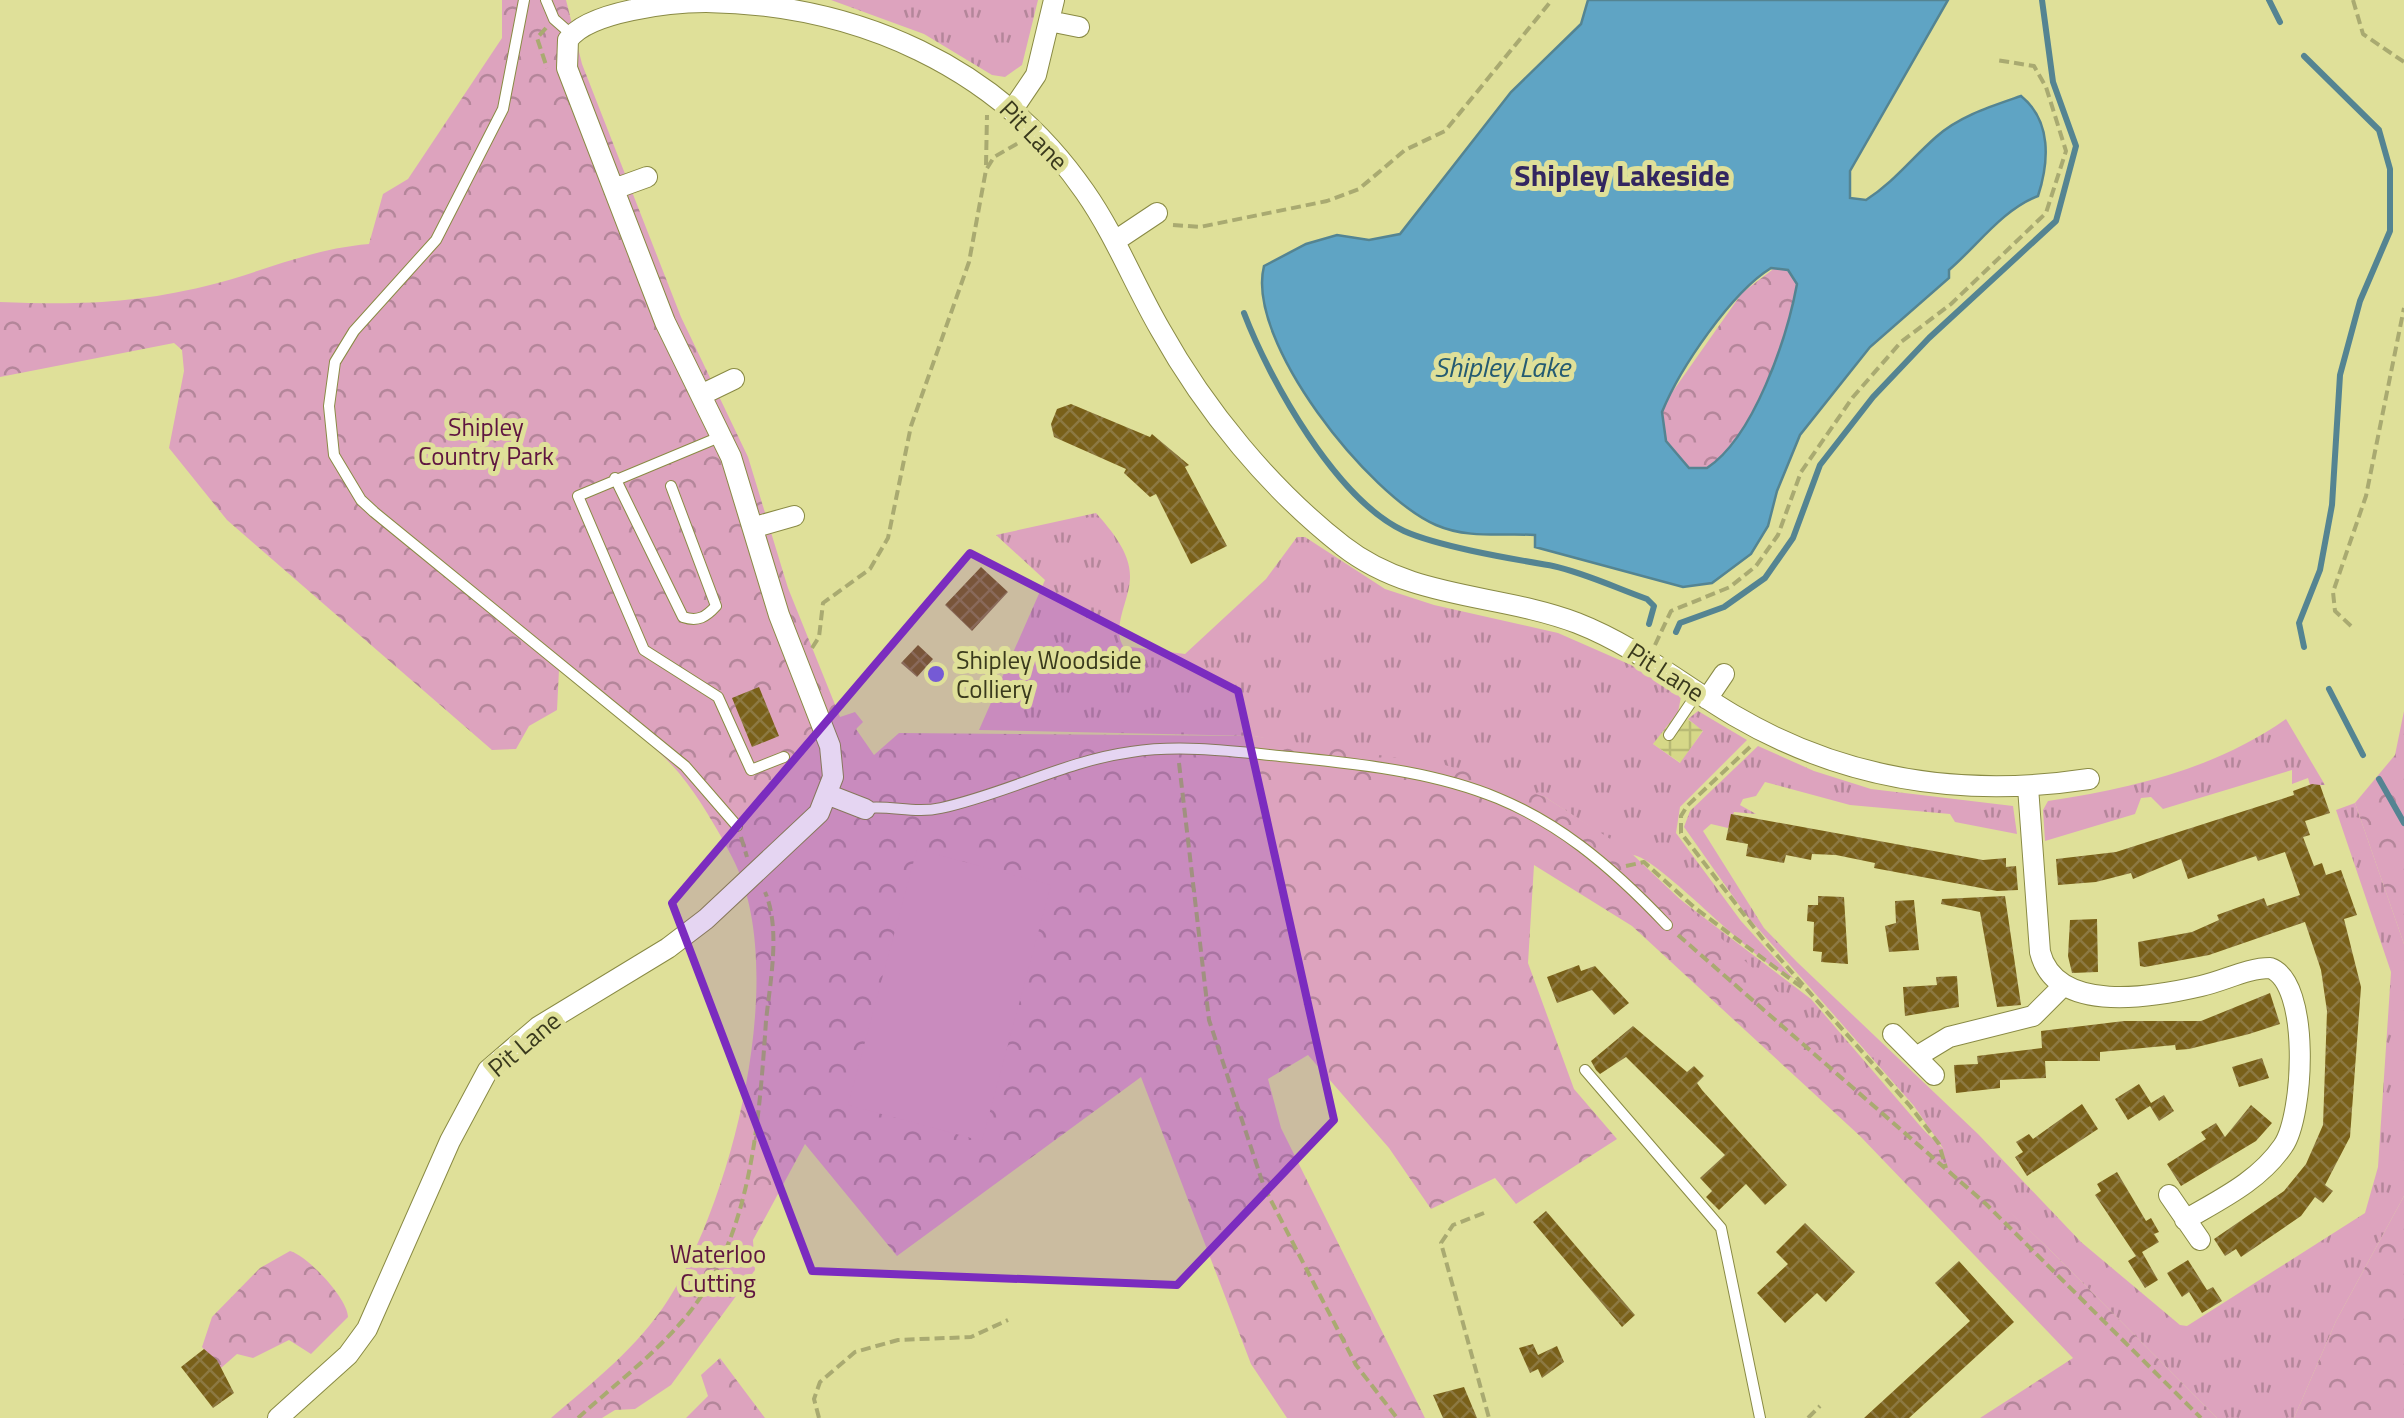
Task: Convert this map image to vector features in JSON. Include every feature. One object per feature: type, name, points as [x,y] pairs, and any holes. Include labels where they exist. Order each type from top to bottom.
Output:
[{"type":"street","name":"Pit Lane","points":[[571,34],[628,12],[696,1],[777,6],[860,24],[928,53],[994,94],[1038,134],[1081,186],[1116,241],[1151,314],[1191,380],[1269,476],[1331,537],[1368,563],[1412,583],[1563,618],[1649,658],[1761,731],[1828,761],[1876,775],[1939,786],[2028,787],[2089,778]]},
{"type":"street","points":[[1013,110],[1036,75],[1051,10],[1079,27]]},
{"type":"street","points":[[571,34],[564,50],[567,68],[665,322],[722,436],[830,746],[829,795],[865,808]]},
{"type":"street","points":[[614,190],[647,177]]},
{"type":"street","points":[[1116,241],[1157,213]]},
{"type":"street","points":[[703,394],[734,379]]},
{"type":"street","points":[[754,527],[794,516]]},
{"type":"street","points":[[1703,695],[1724,674]]},
{"type":"street","points":[[2028,787],[2040,952],[2047,970],[2063,986],[2098,995],[2176,991],[2262,968],[2276,970],[2289,982],[2298,1020],[2295,1110],[2290,1134],[2261,1172],[2186,1220]]},
{"type":"street","name":"Pit Lane","points":[[278,1418],[348,1355],[368,1330],[457,1126],[494,1063],[538,1027],[680,940],[811,822],[829,795]]},
{"type":"street","points":[[1916,1057],[1950,1037],[2033,1016],[2063,986]]},
{"type":"street","points":[[1893,1034],[1934,1075]]},
{"type":"street","points":[[2168,1195],[2200,1240]]},
{"type":"lane","points":[[524,0],[503,109],[436,240],[339,352],[329,406],[334,454],[361,500],[374,512],[685,766],[737,826]]},
{"type":"lane","points":[[546,0],[554,19],[571,34]]},
{"type":"lane","points":[[722,436],[578,496],[644,650],[718,697],[752,770],[784,757]]},
{"type":"lane","points":[[615,478],[683,617],[694,620],[706,617],[716,606],[671,486]]},
{"type":"lane","points":[[1669,736],[1703,695]]},
{"type":"lane","points":[[865,808],[924,812],[1092,758],[1178,748],[1438,776],[1516,804],[1580,842],[1617,872],[1667,925]]},
{"type":"lane","points":[[1585,1070],[1721,1228],[1760,1418]]},
{"type":"path","points":[[1157,213],[1176,227],[1192,228],[1327,200],[1359,189],[1406,150],[1445,131],[1552,0]]},
{"type":"path","points":[[2353,0],[2363,34],[2404,62]]},
{"type":"path","points":[[1649,658],[1671,612],[1730,587],[1767,553],[1783,525],[1801,472],[1890,352],[1994,266],[2046,213],[2066,155],[2046,87],[2034,66],[1996,60]]},
{"type":"path","points":[[797,660],[817,642],[823,604],[870,569],[888,538],[911,426],[969,262],[986,170],[986,125],[994,94]]},
{"type":"path","points":[[986,170],[1006,147],[1038,134]]},
{"type":"path","points":[[2351,626],[2334,611],[2333,592],[2366,496],[2404,308]]},
{"type":"path","points":[[1761,731],[1742,757],[1683,811],[1681,834],[1808,991],[1927,1128],[1939,1144],[1946,1169]]},
{"type":"path","points":[[1178,748],[1209,1020],[1264,1187],[1356,1365],[1398,1418]]},
{"type":"path","points":[[578,1418],[684,1320],[733,1235],[753,1142],[770,976],[768,898],[737,826]]},
{"type":"path","points":[[1617,872],[1632,861],[1644,862],[1695,908],[1808,991]]},
{"type":"path","points":[[1667,925],[1946,1169],[2201,1418]]},
{"type":"path","points":[[1484,1213],[1454,1225],[1441,1243],[1488,1418]]},
{"type":"path","points":[[819,1418],[814,1399],[820,1382],[856,1352],[898,1340],[970,1337],[1008,1320]]},
{"type":"path","points":[[1808,1418],[1820,1406]]},
{"type":"highlighted area","points":[[970,553],[1238,691],[1334,1120],[1177,1285],[812,1271],[672,903]]},
{"type":"shaded area","points":[[1675,711],[1703,730],[1681,763],[1653,744]]},
{"type":"green space","name":"Shipley Country Park","points":[[502,0],[566,0],[582,64],[681,317],[748,457],[788,588],[840,717],[855,712],[863,722],[856,729],[874,755],[899,733],[1254,736],[1445,765],[1545,797],[1629,851],[2048,1248],[2217,1418],[1980,1418],[2073,1358],[1860,1136],[1632,926],[1534,865],[1528,963],[1574,1089],[1617,1139],[1516,1204],[1495,1178],[1431,1209],[1389,1148],[1308,1055],[1268,1079],[1281,1128],[1425,1418],[1287,1418],[1251,1364],[1141,1077],[897,1256],[805,1144],[753,1240],[755,1270],[671,1385],[635,1409],[615,1410],[602,1418],[551,1418],[599,1377],[656,1317],[692,1256],[714,1203],[746,1082],[755,1019],[756,959],[749,904],[727,847],[679,773],[559,670],[557,710],[529,726],[516,749],[492,750],[227,520],[169,448],[184,371],[182,350],[174,343],[0,377],[0,302],[79,303],[153,297],[326,251],[369,244],[383,194],[408,179],[502,38]]},
{"type":"green space","points":[[831,0],[1038,0],[1022,65],[1005,77],[992,75],[924,34]]},
{"type":"green space","points":[[1776,267],[1788,270],[1797,284],[1766,385],[1724,453],[1707,468],[1689,468],[1665,439],[1662,420],[1666,401],[1742,293]]},
{"type":"green space","points":[[1096,513],[1119,542],[1129,567],[1119,630],[1123,646],[1185,654],[1266,579],[1297,537],[1305,537],[1385,589],[1434,605],[1558,633],[1631,665],[1681,697],[1678,712],[1653,744],[1680,763],[1703,731],[1688,719],[1698,711],[1747,740],[1680,807],[1676,833],[1741,921],[1793,978],[1756,954],[1664,874],[1545,797],[1254,736],[979,730],[1045,580],[996,535]]},
{"type":"green space","points":[[2404,711],[2404,944],[2355,803],[2395,755]]},
{"type":"green space","points":[[2286,719],[2325,785],[2310,785],[2308,778],[2292,784],[2292,770],[2163,809],[2151,797],[2141,798],[2135,814],[2045,841],[2043,810],[2048,801],[2172,774],[2231,751]]},
{"type":"green space","points":[[1758,746],[1814,771],[1871,789],[2013,806],[2017,834],[1955,822],[1950,814],[1850,805],[1765,782],[1756,796],[1743,799],[1740,805],[1756,814],[1734,812],[1728,828],[1711,824],[1703,831],[1764,928],[1797,962],[1978,1134],[2081,1242],[2180,1325],[2187,1326],[2365,1213],[2378,1167],[2391,972],[2336,810],[2355,803],[2404,944],[2404,1196],[2336,1321],[2294,1418],[2217,1418],[2048,1248],[1947,1154],[1914,1106],[1747,916],[1684,827],[1690,811]]},
{"type":"green space","points":[[917,849],[1051,885],[982,1141],[848,1105]]},
{"type":"green space","points":[[1673,894],[1811,999],[1934,1142],[1930,1139]]},
{"type":"green space","points":[[2404,1196],[2404,1418],[2294,1418],[2336,1321]]},
{"type":"green space","points":[[290,1251],[326,1279],[348,1317],[311,1354],[289,1340],[253,1358],[237,1354],[221,1368],[202,1347],[212,1317],[260,1268]]},
{"type":"green space","points":[[720,1358],[765,1418],[686,1418],[708,1396],[701,1375]]},
{"type":"water","name":"Shipley Lake","points":[[1588,0],[1948,0],[1850,171],[1850,198],[1866,200],[1965,117],[2021,96],[2043,130],[2046,156],[2038,196],[2002,219],[1949,270],[1949,278],[1870,347],[1800,435],[1777,491],[1768,526],[1751,554],[1712,583],[1683,587],[1535,547],[1535,535],[1460,532],[1436,525],[1409,509],[1378,483],[1318,413],[1273,334],[1263,297],[1264,266],[1306,244],[1337,235],[1369,240],[1400,234],[1511,92],[1581,24]],"holes":[[[1771,268],[1788,270],[1797,284],[1766,385],[1724,453],[1707,468],[1689,468],[1666,441],[1662,412],[1670,394],[1708,333],[1740,295]]]},
{"type":"building","points":[[1071,404],[1150,437],[1152,434],[1189,465],[1185,467],[1227,546],[1191,564],[1156,494],[1150,497],[1124,473],[1126,469],[1054,437],[1051,424],[1057,409]]},
{"type":"building","points":[[981,567],[1008,592],[972,631],[945,605]]},
{"type":"building","points":[[918,645],[933,659],[917,677],[901,663]]},
{"type":"building","points":[[759,687],[779,736],[752,747],[732,698]]},
{"type":"building","points":[[2320,785],[2330,813],[2305,821],[2310,835],[2303,837],[2314,866],[2322,863],[2326,875],[2341,870],[2357,915],[2344,919],[2361,987],[2350,1137],[2325,1185],[2333,1191],[2323,1203],[2315,1197],[2301,1216],[2241,1257],[2236,1249],[2225,1256],[2214,1239],[2284,1191],[2306,1164],[2323,1125],[2327,1011],[2321,970],[2305,922],[2209,955],[2145,967],[2140,966],[2138,942],[2192,932],[2219,920],[2217,915],[2264,898],[2267,906],[2300,895],[2285,852],[2258,861],[2256,856],[2188,879],[2181,859],[2133,879],[2131,873],[2096,882],[2058,885],[2056,859],[2116,852],[2294,795],[2293,791]]},
{"type":"building","points":[[1731,814],[1983,860],[2006,858],[2006,867],[2016,866],[2018,890],[1997,891],[1874,868],[1875,863],[1836,855],[1812,854],[1811,860],[1786,855],[1784,863],[1746,856],[1748,844],[1726,840]]},
{"type":"building","points":[[1818,896],[1844,897],[1848,964],[1821,962],[1822,952],[1813,951],[1814,922],[1807,921],[1808,905],[1818,905]]},
{"type":"building","points":[[2005,896],[2021,1005],[1997,1007],[1980,912],[1941,904],[1942,899]]},
{"type":"building","points":[[1914,900],[1919,950],[1889,952],[1885,926],[1896,923],[1895,901]]},
{"type":"building","points":[[2097,919],[2098,972],[2072,973],[2068,956],[2070,920]]},
{"type":"building","points":[[1579,965],[1581,971],[1595,966],[1629,1003],[1614,1015],[1592,990],[1557,1003],[1547,977]]},
{"type":"building","points":[[1957,976],[1959,1007],[1905,1016],[1903,987],[1937,985],[1936,977]]},
{"type":"building","points":[[2270,993],[2280,1024],[2249,1034],[2189,1049],[2176,1050],[2175,1045],[2100,1052],[2100,1061],[2045,1061],[2046,1078],[2000,1080],[2000,1088],[1956,1093],[1954,1065],[1978,1064],[1977,1056],[2042,1048],[2041,1031],[2124,1021],[2201,1021]]},
{"type":"building","points":[[1633,1026],[1687,1072],[1694,1066],[1704,1076],[1697,1083],[1702,1090],[1787,1185],[1765,1205],[1746,1184],[1719,1210],[1706,1197],[1712,1191],[1700,1178],[1725,1155],[1626,1057],[1600,1074],[1596,1070],[1591,1061]]},
{"type":"building","points":[[2262,1058],[2269,1078],[2239,1087],[2232,1067]]},
{"type":"building","points":[[2139,1084],[2151,1103],[2164,1095],[2174,1111],[2159,1121],[2150,1106],[2128,1120],[2115,1099]]},
{"type":"building","points":[[2082,1104],[2098,1129],[2027,1176],[2015,1157],[2023,1152],[2016,1142],[2029,1134],[2033,1139]]},
{"type":"building","points":[[2251,1105],[2272,1123],[2256,1141],[2181,1186],[2167,1164],[2206,1139],[2201,1132],[2216,1123],[2225,1137]]},
{"type":"building","points":[[2117,1172],[2146,1221],[2151,1218],[2159,1232],[2154,1234],[2159,1242],[2142,1252],[2158,1280],[2145,1288],[2128,1261],[2136,1256],[2095,1195],[2101,1191],[2097,1184]]},
{"type":"building","points":[[1546,1211],[1635,1315],[1622,1327],[1533,1222]]},
{"type":"building","points":[[1805,1223],[1855,1272],[1826,1302],[1817,1293],[1785,1323],[1757,1293],[1788,1264],[1776,1252]]},
{"type":"building","points":[[2188,1260],[2207,1290],[2213,1287],[2222,1301],[2202,1313],[2189,1292],[2182,1297],[2167,1273]]},
{"type":"building","points":[[1959,1261],[2014,1322],[1909,1418],[1864,1418],[1970,1321],[1935,1283]]},
{"type":"building","points":[[1533,1344],[1538,1355],[1557,1346],[1564,1362],[1542,1378],[1538,1369],[1530,1373],[1519,1348]]},
{"type":"building","points":[[204,1349],[217,1360],[234,1393],[213,1408],[181,1367]]},
{"type":"building","points":[[1464,1387],[1477,1418],[1443,1418],[1433,1395]]},
{"type":"waterway","points":[[1676,632],[1680,623],[1724,607],[1765,578],[1793,538],[1820,465],[1873,397],[1929,338],[2056,221],[2076,146],[2053,82],[2042,0]]},
{"type":"waterway","points":[[2269,0],[2280,22]]},
{"type":"waterway","points":[[2304,56],[2379,130],[2390,169],[2390,231],[2360,301],[2340,375],[2332,505],[2320,570],[2299,623],[2304,647]]},
{"type":"waterway","points":[[1244,313],[1270,371],[1308,436],[1354,493],[1379,515],[1419,537],[1565,569],[1647,599],[1654,606],[1649,624]]},
{"type":"waterway","points":[[2329,689],[2363,755]]},
{"type":"waterway","points":[[2379,779],[2404,823]]},
{"type":"place","name":"Shipley Woodside Colliery","points":[[936,674]]},
{"type":"district","name":"Shipley Lakeside","points":[[1622,175]]},
{"type":"park label","name":"Waterloo Cutting","points":[[718,1268]]}]
